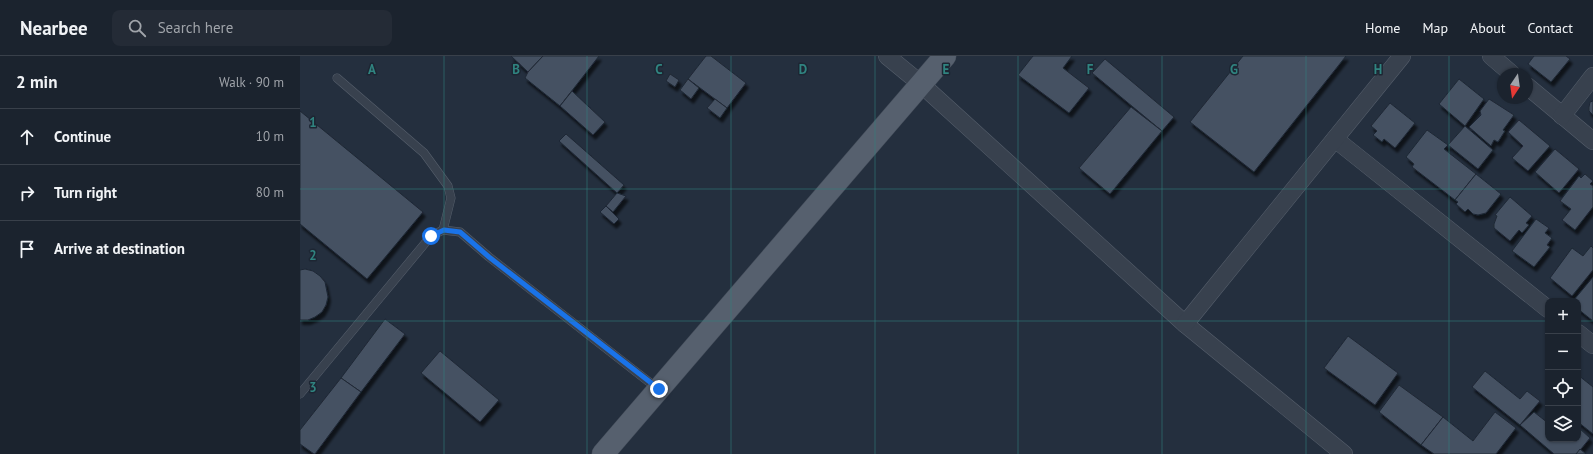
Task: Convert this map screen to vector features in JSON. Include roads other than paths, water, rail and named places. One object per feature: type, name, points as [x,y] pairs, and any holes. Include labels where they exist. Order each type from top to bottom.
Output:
[{"type":"main road","points":[[603,454],[945,56]]},
{"type":"street","points":[[886,56],[921,84],[1185,324],[1344,454]]},
{"type":"street","points":[[1185,324],[1402,56]]},
{"type":"street","points":[[1491,56],[1505,68]]},
{"type":"street","points":[[1562,116],[1593,76]]},
{"type":"street","points":[[1533,91],[1593,140]]},
{"type":"street","points":[[1335,139],[1545,307]]},
{"type":"street","points":[[1579,334],[1593,344]]},
{"type":"lane","points":[[337,78],[424,153],[448,186],[451,198],[444,230]]},
{"type":"lane","points":[[300,394],[431,236],[444,230],[460,232],[489,257],[659,389]]}]
